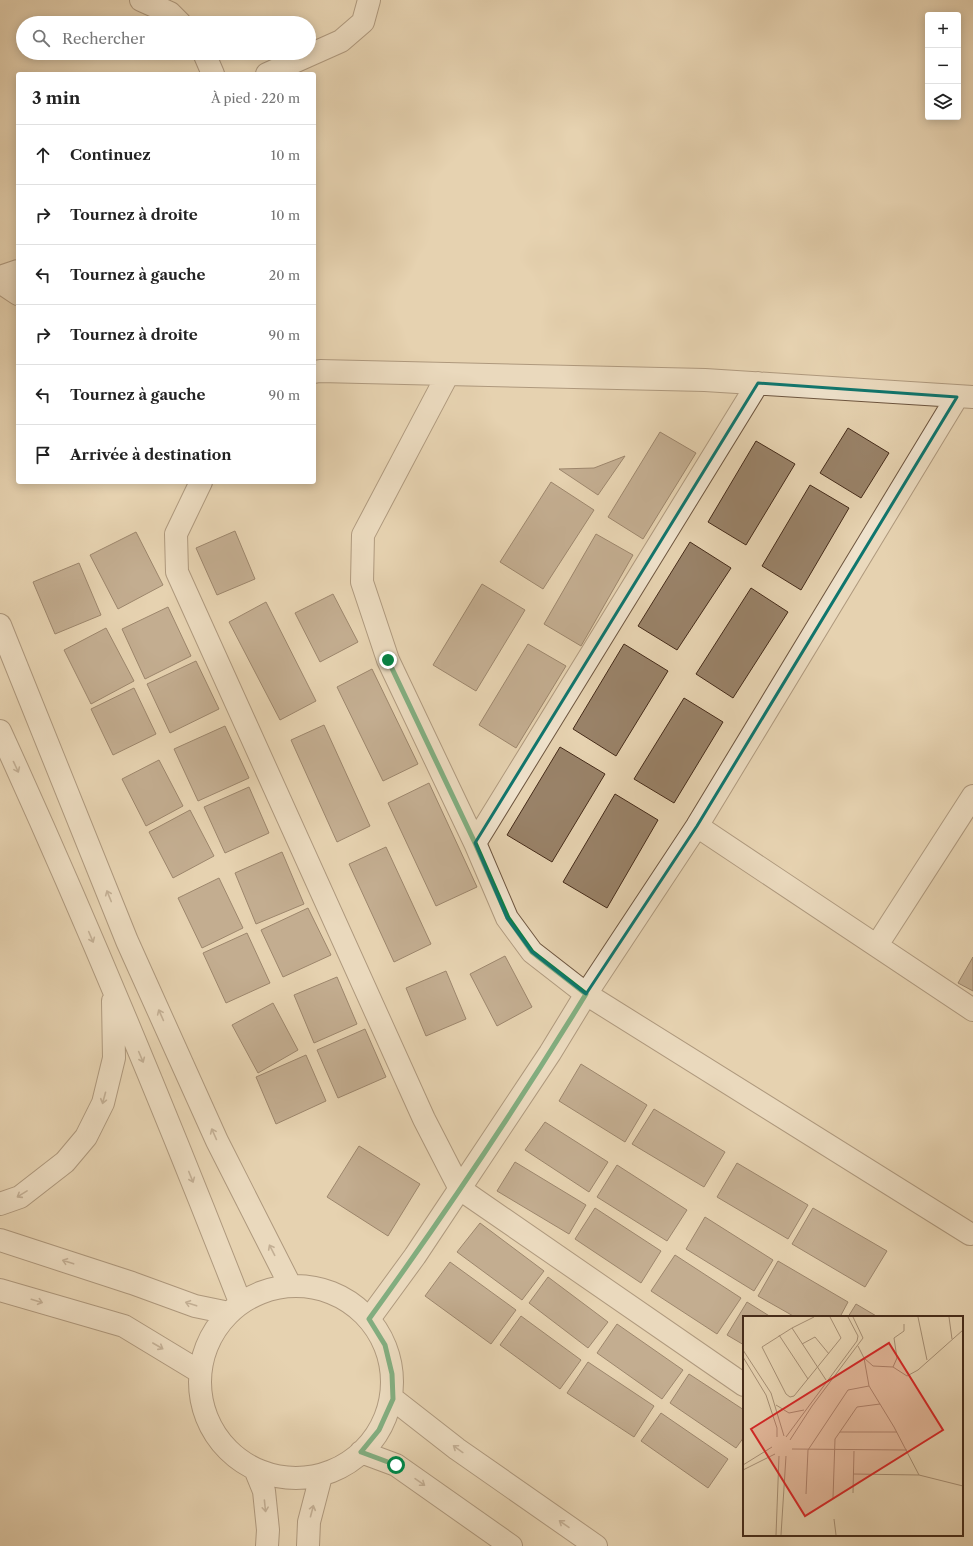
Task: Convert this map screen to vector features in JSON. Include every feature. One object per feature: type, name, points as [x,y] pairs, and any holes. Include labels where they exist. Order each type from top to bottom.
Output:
[{"type":"street","points":[[141,0],[170,13],[173,16]]},
{"type":"street","points":[[316,52],[341,41],[363,22],[369,0]]},
{"type":"street","points":[[207,60],[211,72]]},
{"type":"street","points":[[271,72],[298,60]]},
{"type":"street","points":[[0,277],[16,272]]},
{"type":"street","points":[[0,282],[16,293]]},
{"type":"street","points":[[316,372],[705,380],[965,397],[697,826],[586,994],[545,1060],[415,1256],[369,1319]]},
{"type":"street","points":[[448,374],[363,535],[362,582],[388,660],[475,843],[508,918],[532,952],[586,994],[970,1234]]},
{"type":"street","points":[[475,843],[758,383]]},
{"type":"street","points":[[201,484],[176,534],[177,572],[424,1119],[460,1188],[743,1384]]},
{"type":"street","points":[[0,625],[127,940],[217,1141],[290,1285]]},
{"type":"street","points":[[0,731],[46,831],[190,1174],[235,1308]]},
{"type":"street","points":[[877,945],[973,796]]},
{"type":"street","points":[[697,826],[973,1010]]},
{"type":"street","points":[[0,1204],[20,1197],[66,1162],[86,1137],[103,1103],[114,1058],[113,990]]},
{"type":"street","points":[[0,1240],[132,1283],[195,1306],[235,1308]]},
{"type":"street","points":[[290,1285],[320,1288],[340,1296],[347,1300],[369,1319],[385,1345],[392,1374],[393,1399],[379,1430],[361,1452],[338,1468],[321,1476],[286,1480],[255,1469],[230,1453],[212,1430],[201,1402],[200,1372],[221,1320],[235,1308],[264,1291],[290,1285]]},
{"type":"street","points":[[0,1290],[124,1326],[200,1372]]},
{"type":"street","points":[[393,1399],[458,1449],[596,1546]]},
{"type":"street","points":[[361,1452],[396,1465],[511,1546]]},
{"type":"street","points":[[255,1469],[264,1491],[268,1530],[267,1546]]},
{"type":"street","points":[[308,1546],[309,1522],[321,1476]]},
{"type":"highlighted area","points":[[758,383],[957,397],[697,826],[586,994],[532,952],[507,918],[475,843]]},
{"type":"building","points":[[848,428],[889,453],[861,498],[820,473]]},
{"type":"building","points":[[660,432],[696,453],[643,539],[608,517]]},
{"type":"building","points":[[756,441],[795,464],[746,545],[708,522]]},
{"type":"building","points":[[625,456],[598,495],[559,469],[594,468]]},
{"type":"building","points":[[551,482],[594,510],[543,589],[500,562]]},
{"type":"building","points":[[810,485],[849,508],[801,590],[762,566]]},
{"type":"building","points":[[235,531],[255,579],[217,595],[196,548]]},
{"type":"building","points":[[136,532],[163,585],[118,609],[90,555]]},
{"type":"building","points":[[596,534],[633,555],[581,646],[544,624]]},
{"type":"building","points":[[690,542],[731,568],[677,650],[638,626]]},
{"type":"building","points":[[79,563],[101,615],[55,634],[33,582]]},
{"type":"building","points":[[482,584],[525,610],[476,691],[433,665]]},
{"type":"building","points":[[751,588],[788,612],[733,698],[696,674]]},
{"type":"building","points":[[333,594],[358,642],[320,662],[295,613]]},
{"type":"building","points":[[266,602],[316,701],[280,720],[229,622]]},
{"type":"building","points":[[168,607],[191,656],[145,679],[122,629]]},
{"type":"building","points":[[106,628],[134,681],[91,704],[64,650]]},
{"type":"building","points":[[528,644],[566,666],[516,748],[479,725]]},
{"type":"building","points":[[624,644],[668,671],[616,756],[573,729]]},
{"type":"building","points":[[196,661],[219,709],[170,733],[147,684]]},
{"type":"building","points":[[372,669],[418,764],[383,781],[337,687]]},
{"type":"building","points":[[134,688],[156,734],[113,755],[91,709]]},
{"type":"building","points":[[684,698],[723,722],[674,803],[634,779]]},
{"type":"building","points":[[324,725],[370,826],[337,842],[291,740]]},
{"type":"building","points":[[225,726],[249,778],[198,801],[174,749]]},
{"type":"building","points":[[560,747],[605,774],[552,862],[507,835]]},
{"type":"building","points":[[159,760],[183,806],[146,826],[122,779]]},
{"type":"building","points":[[429,783],[477,887],[436,906],[388,803]]},
{"type":"building","points":[[249,787],[269,833],[225,853],[204,807]]},
{"type":"building","points":[[615,794],[658,820],[607,908],[563,882]]},
{"type":"building","points":[[190,810],[214,856],[173,878],[149,832]]},
{"type":"building","points":[[386,847],[431,944],[394,962],[349,864]]},
{"type":"building","points":[[282,852],[304,904],[256,924],[235,873]]},
{"type":"building","points":[[219,878],[243,928],[202,948],[178,898]]},
{"type":"building","points":[[308,908],[331,955],[283,977],[261,930]]},
{"type":"building","points":[[247,933],[270,983],[226,1003],[203,953]]},
{"type":"building","points":[[505,956],[532,1007],[497,1026],[470,974]]},
{"type":"building","points":[[973,957],[973,991],[958,983]]},
{"type":"building","points":[[446,971],[466,1019],[426,1036],[406,988]]},
{"type":"building","points":[[337,977],[357,1024],[314,1043],[294,995]]},
{"type":"building","points":[[273,1003],[298,1050],[258,1073],[232,1025]]},
{"type":"building","points":[[365,1029],[386,1077],[338,1098],[317,1050]]},
{"type":"building","points":[[306,1055],[326,1101],[276,1124],[256,1077]]},
{"type":"building","points":[[581,1064],[647,1105],[625,1142],[559,1101]]},
{"type":"building","points":[[654,1109],[725,1152],[704,1187],[632,1144]]},
{"type":"building","points":[[545,1122],[608,1162],[589,1192],[525,1150]]},
{"type":"building","points":[[359,1146],[420,1184],[388,1236],[327,1197]]},
{"type":"building","points":[[515,1162],[586,1205],[569,1234],[497,1191]]},
{"type":"building","points":[[737,1163],[808,1205],[788,1239],[717,1197]]},
{"type":"building","points":[[617,1165],[687,1210],[667,1241],[597,1197]]},
{"type":"building","points":[[595,1208],[661,1251],[641,1283],[575,1239]]},
{"type":"building","points":[[813,1208],[887,1251],[865,1287],[792,1244]]},
{"type":"building","points":[[705,1217],[773,1260],[754,1291],[686,1249]]},
{"type":"building","points":[[480,1223],[544,1271],[522,1300],[457,1252]]},
{"type":"building","points":[[675,1255],[741,1298],[717,1334],[651,1291]]},
{"type":"building","points":[[778,1261],[848,1302],[841,1316],[793,1316],[758,1296]]},
{"type":"building","points":[[450,1262],[516,1310],[491,1344],[425,1296]]},
{"type":"building","points":[[548,1277],[608,1322],[588,1348],[529,1303]]},
{"type":"building","points":[[747,1302],[769,1316],[743,1316],[743,1344],[727,1335]]},
{"type":"building","points":[[856,1304],[876,1316],[849,1316]]},
{"type":"building","points":[[521,1316],[581,1360],[560,1389],[500,1345]]},
{"type":"building","points":[[617,1324],[683,1370],[662,1399],[597,1353]]},
{"type":"building","points":[[588,1362],[654,1406],[634,1437],[567,1393]]},
{"type":"building","points":[[689,1374],[743,1409],[743,1438],[736,1448],[670,1403]]},
{"type":"building","points":[[661,1413],[728,1459],[708,1488],[641,1441]]},
{"type":"route","points":[[388,660],[475,843],[508,918],[532,952],[586,994],[550,1053],[415,1256],[369,1319],[385,1345],[392,1374],[393,1399],[379,1430],[361,1452],[396,1465]]}]
